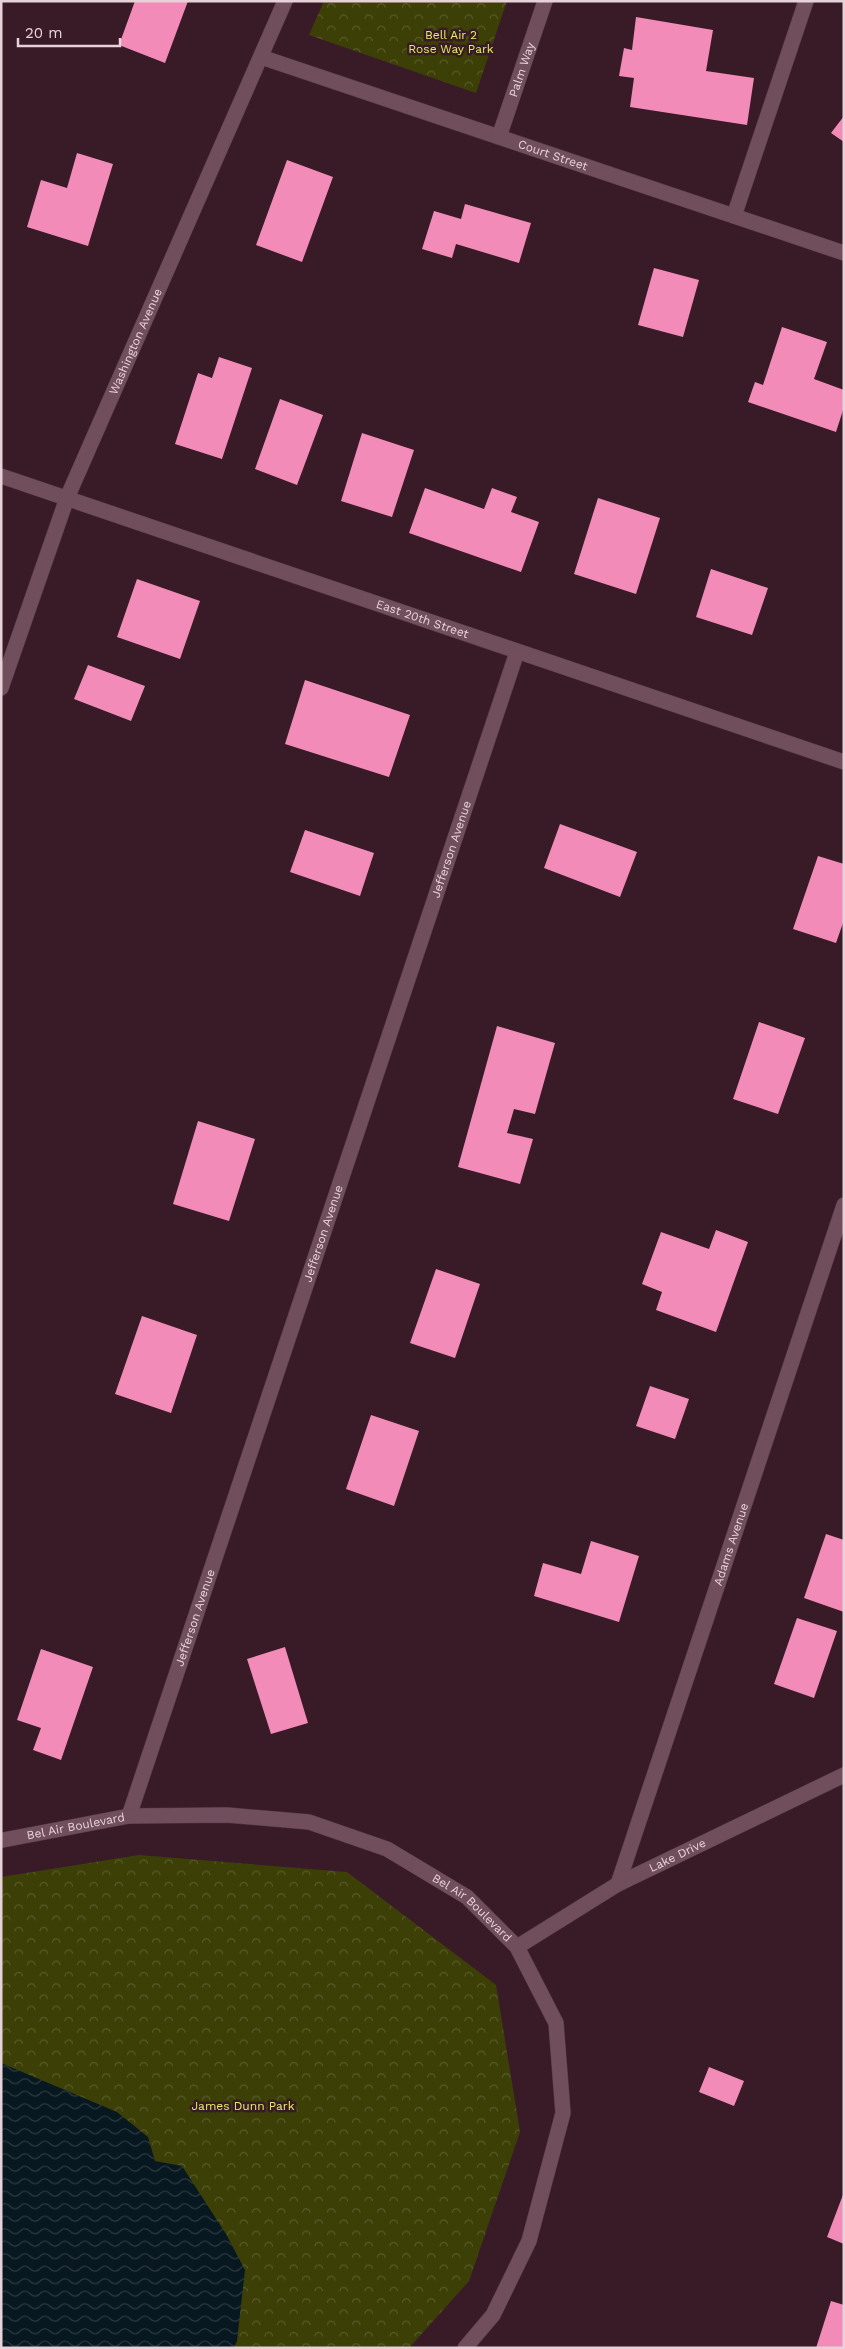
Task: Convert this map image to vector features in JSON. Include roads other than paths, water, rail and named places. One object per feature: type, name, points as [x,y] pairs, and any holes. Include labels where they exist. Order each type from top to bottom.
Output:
[{"type":"street","name":"Washington Avenue","points":[[1,688],[67,498],[285,1]]},
{"type":"street","name":"Palm Way","points":[[499,137],[545,1]]},
{"type":"street","points":[[734,216],[806,1]]},
{"type":"street","name":"Court Street","points":[[261,57],[844,253]]},
{"type":"street","name":"East 20th Street","points":[[1,476],[844,762]]},
{"type":"street","name":"Jefferson Avenue","points":[[130,1816],[517,652]]},
{"type":"street","name":"Adams Avenue","points":[[618,1884],[844,1205]]},
{"type":"street","name":"Lake Drive","points":[[517,1947],[618,1884],[844,1775]]},
{"type":"street","name":"Bel Air Boulevard","points":[[3,1840],[130,1816],[227,1815],[308,1822],[387,1849],[467,1897],[517,1947],[556,2022],[563,2113],[529,2241],[493,2315],[465,2348]]},
{"type":"water","points":[[1,2063],[117,2112],[148,2137],[155,2161],[182,2166],[226,2234],[245,2270],[237,2341],[234,2348],[1,2348]]},
{"type":"park label","name":"Bell Air 2 Rose Way Park","points":[[451,42]]},
{"type":"park label","name":"James Dunn Park","points":[[243,2106]]}]
